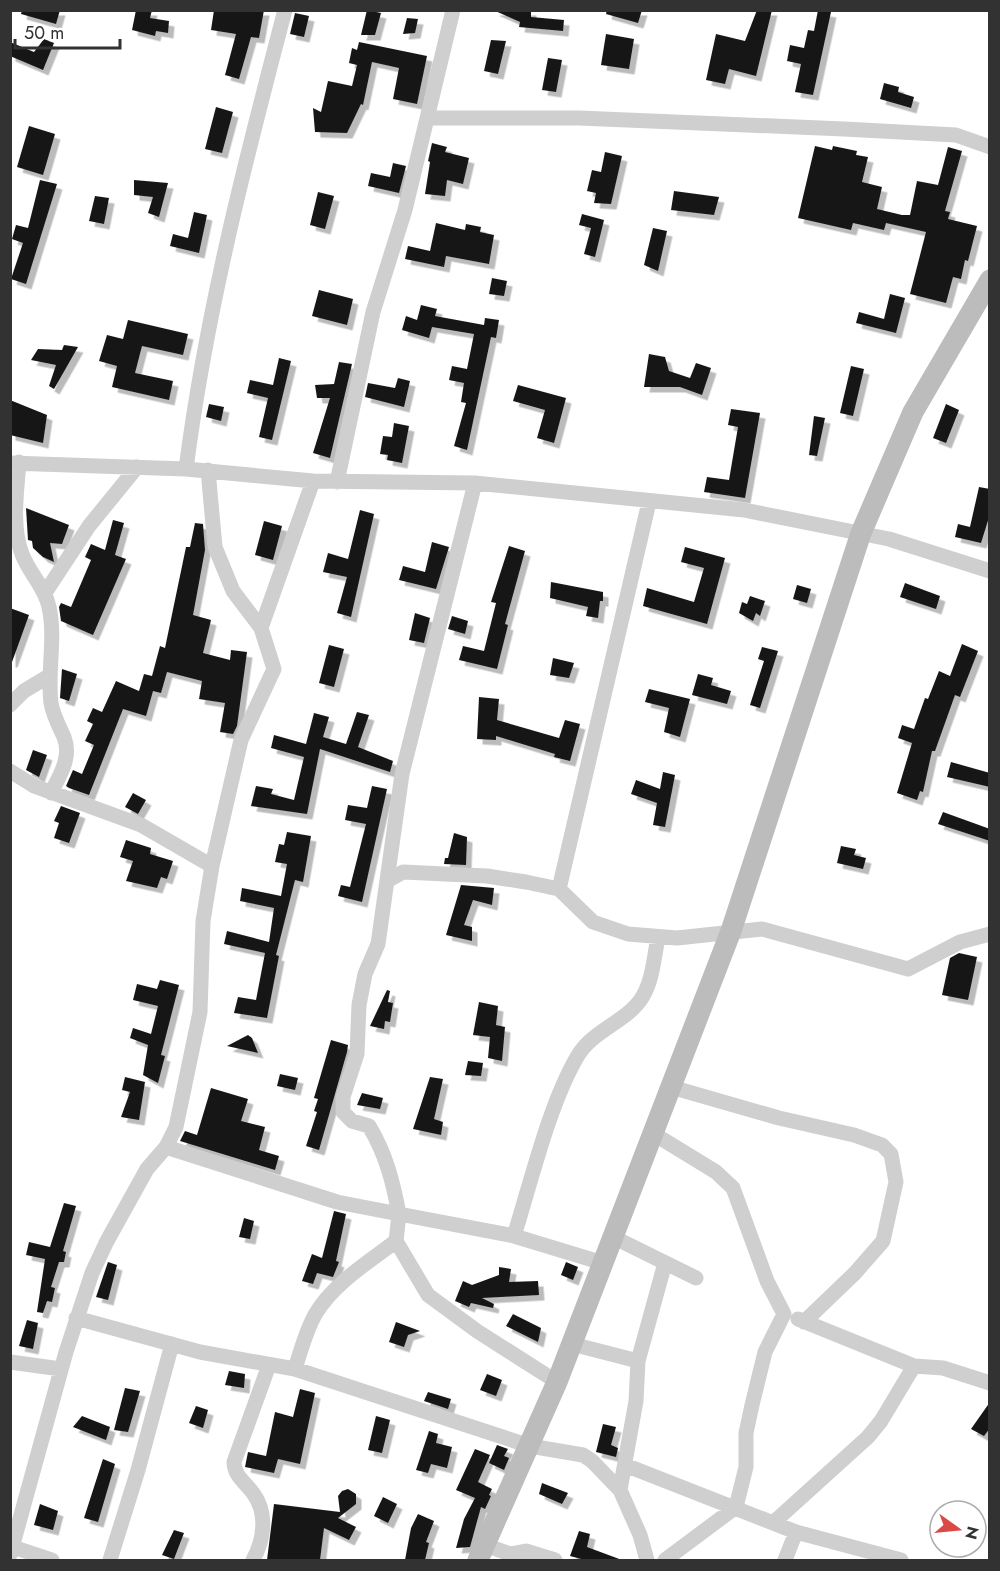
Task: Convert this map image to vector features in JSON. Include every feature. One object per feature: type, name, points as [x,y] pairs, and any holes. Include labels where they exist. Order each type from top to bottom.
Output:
[{"type":"street","points":[[186,469],[204,344],[226,242],[285,10]]},
{"type":"street","points":[[337,482],[373,312],[405,210],[429,118],[453,10]]},
{"type":"street","points":[[429,118],[579,118],[878,130],[956,135],[990,147]]},
{"type":"street","points":[[555,1560],[526,1551],[510,1554],[482,1553],[557,1382],[731,931],[861,532],[913,412],[983,304],[990,280]]},
{"type":"street","points":[[51,793],[68,755],[52,705],[49,676],[51,620],[45,593],[21,553],[16,510],[15,463],[208,470],[313,481],[475,483],[744,510],[861,532],[990,571]]},
{"type":"street","points":[[45,593],[89,526],[137,467]]},
{"type":"street","points":[[51,1560],[12,1551],[76,1318],[106,1240],[147,1169],[166,1147],[179,1114],[200,1012],[203,921],[212,866],[241,740],[274,669],[261,628],[233,591],[215,547],[208,470]]},
{"type":"street","points":[[261,628],[313,481]]},
{"type":"street","points":[[475,483],[402,774],[378,944],[366,974],[359,1005],[357,1054],[344,1097],[343,1112],[352,1121],[369,1126],[381,1146],[389,1166],[399,1214],[396,1241],[417,1280],[441,1306],[557,1382]]},
{"type":"street","points":[[559,889],[649,502]]},
{"type":"street","points":[[10,705],[24,692],[49,676]]},
{"type":"street","points":[[10,771],[34,786],[141,825],[212,866]]},
{"type":"street","points":[[387,881],[403,872],[487,876],[559,889],[593,922],[628,934],[658,938],[754,929],[773,932],[908,969],[960,942],[990,934]]},
{"type":"street","points":[[514,1236],[560,1094],[575,1060],[584,1045],[636,1005],[644,996],[658,938]]},
{"type":"street","points":[[671,1087],[769,1115],[854,1135],[882,1144],[891,1154],[896,1182],[883,1241],[855,1273],[804,1322]]},
{"type":"street","points":[[654,1134],[716,1172],[733,1188],[767,1281],[784,1314],[914,1366],[944,1368],[990,1383]]},
{"type":"street","points":[[166,1147],[337,1202],[514,1236],[603,1263]]},
{"type":"street","points":[[613,1237],[696,1278]]},
{"type":"street","points":[[295,1369],[306,1334],[317,1311],[348,1279],[396,1241]]},
{"type":"street","points":[[620,1490],[636,1401],[638,1361],[665,1263]]},
{"type":"street","points":[[665,1560],[736,1507],[746,1467],[746,1433],[765,1352],[784,1314]]},
{"type":"street","points":[[76,1318],[200,1352],[295,1369],[530,1446],[588,1457],[620,1490],[640,1535],[647,1560]]},
{"type":"street","points":[[110,1560],[135,1481],[172,1344]]},
{"type":"street","points":[[572,1344],[638,1361]]},
{"type":"street","points":[[10,1362],[62,1370]]},
{"type":"street","points":[[253,1560],[261,1536],[263,1513],[255,1494],[237,1474],[234,1462],[269,1365]]},
{"type":"street","points":[[774,1522],[868,1437],[881,1421],[914,1366]]},
{"type":"street","points":[[625,1464],[774,1522],[796,1533],[901,1560]]},
{"type":"street","points":[[785,1560],[796,1533]]},
{"type":"building","points":[[22,10],[60,10],[56,24],[21,14]]},
{"type":"building","points":[[136,10],[152,10],[150,18],[169,21],[168,33],[156,31],[155,36],[132,30]]},
{"type":"building","points":[[214,10],[264,10],[259,38],[251,37],[239,79],[225,75],[236,34],[211,30]]},
{"type":"building","points":[[367,10],[381,13],[375,35],[361,35]]},
{"type":"building","points":[[493,10],[531,10],[531,17],[564,20],[563,31],[519,27],[520,22]]},
{"type":"building","points":[[607,10],[642,10],[638,23],[606,14]]},
{"type":"building","points":[[757,10],[772,10],[756,76],[729,69],[725,84],[706,80],[716,34],[745,41]]},
{"type":"building","points":[[818,10],[831,12],[813,95],[795,92],[801,64],[787,61],[790,45],[804,48],[808,30],[814,31]]},
{"type":"building","points":[[295,13],[309,16],[304,37],[290,34]]},
{"type":"building","points":[[407,18],[418,19],[415,33],[403,34]]},
{"type":"building","points":[[606,34],[634,39],[629,69],[601,65]]},
{"type":"building","points":[[44,39],[54,43],[43,70],[10,56],[10,42],[34,52]]},
{"type":"building","points":[[491,40],[506,41],[498,74],[484,71]]},
{"type":"building","points":[[359,42],[427,56],[417,104],[393,99],[399,68],[372,62],[363,105],[361,104],[347,133],[315,132],[313,108],[321,112],[328,81],[352,86],[357,65],[349,63],[352,48],[357,50]]},
{"type":"building","points":[[548,58],[562,60],[556,92],[542,90]]},
{"type":"building","points":[[884,83],[899,87],[898,92],[914,97],[911,108],[880,99]]},
{"type":"building","points":[[216,107],[233,112],[222,153],[205,149]]},
{"type":"building","points":[[29,126],[55,134],[43,175],[17,167]]},
{"type":"building","points":[[432,143],[447,147],[445,152],[469,158],[463,184],[447,180],[445,196],[425,194]]},
{"type":"building","points":[[815,146],[832,150],[833,146],[857,151],[856,155],[868,157],[862,182],[882,187],[877,209],[902,215],[910,215],[917,181],[938,185],[948,147],[962,151],[945,211],[950,212],[948,219],[977,226],[961,279],[953,277],[946,303],[910,294],[926,232],[886,223],[884,230],[853,223],[851,230],[798,218]]},
{"type":"building","points":[[605,152],[622,156],[611,204],[594,203],[596,193],[587,191],[592,170],[601,172]]},
{"type":"building","points":[[393,163],[406,166],[399,193],[368,186],[371,173],[390,177]]},
{"type":"building","points":[[40,180],[57,184],[26,284],[11,279],[23,243],[12,239],[16,225],[28,228]]},
{"type":"building","points":[[134,180],[168,183],[159,217],[148,213],[153,197],[134,195]]},
{"type":"building","points":[[674,191],[719,197],[714,215],[671,210]]},
{"type":"building","points":[[318,192],[334,196],[325,229],[310,225]]},
{"type":"building","points":[[95,196],[109,198],[104,224],[89,221]]},
{"type":"building","points":[[194,212],[207,215],[199,253],[170,246],[173,234],[188,238]]},
{"type":"building","points":[[582,214],[604,220],[595,257],[584,254],[591,228],[579,225]]},
{"type":"building","points":[[436,223],[465,230],[466,224],[481,227],[480,232],[494,235],[489,264],[446,256],[444,267],[405,259],[408,246],[430,251]]},
{"type":"building","points":[[653,228],[667,231],[658,271],[644,265]]},
{"type":"building","points":[[492,278],[507,281],[504,296],[489,294]]},
{"type":"building","points":[[319,290],[353,299],[347,325],[312,316]]},
{"type":"building","points":[[890,294],[905,298],[896,333],[856,323],[859,312],[884,319]]},
{"type":"building","points":[[421,305],[437,309],[435,316],[484,325],[485,318],[499,320],[496,338],[491,337],[467,450],[454,446],[466,403],[461,402],[464,383],[449,380],[452,366],[467,369],[474,334],[432,327],[429,338],[402,330],[406,316],[417,320]]},
{"type":"building","points":[[128,320],[188,334],[183,355],[142,346],[135,373],[173,381],[169,400],[112,387],[117,366],[99,361],[107,335],[123,339]]},
{"type":"building","points":[[64,345],[78,347],[54,389],[49,386],[56,365],[31,360],[38,349],[62,350]]},
{"type":"building","points":[[649,354],[665,357],[669,371],[690,378],[696,363],[711,368],[702,395],[680,387],[644,387]]},
{"type":"building","points":[[279,358],[291,361],[272,440],[259,437],[268,398],[247,393],[250,380],[273,385]]},
{"type":"building","points":[[339,362],[352,364],[330,458],[313,453],[330,398],[317,398],[315,385],[334,384]]},
{"type":"building","points":[[851,366],[864,369],[853,416],[840,413]]},
{"type":"building","points":[[398,378],[410,381],[404,407],[365,397],[368,383],[395,388]]},
{"type":"building","points":[[518,385],[566,398],[554,443],[537,438],[545,410],[513,401]]},
{"type":"building","points":[[10,400],[47,415],[43,443],[10,435]]},
{"type":"building","points":[[209,404],[224,407],[221,421],[206,417]]},
{"type":"building","points":[[946,404],[959,410],[946,443],[933,438]]},
{"type":"building","points":[[731,409],[760,413],[745,498],[704,492],[707,477],[729,480],[738,427],[728,425]]},
{"type":"building","points":[[814,416],[825,418],[817,456],[809,455]]},
{"type":"building","points":[[394,423],[409,426],[402,463],[387,460],[388,455],[380,454],[383,436],[392,437]]},
{"type":"building","points":[[979,487],[990,489],[990,514],[981,543],[955,537],[958,524],[970,527]]},
{"type":"building","points":[[26,508],[69,525],[62,544],[50,543],[54,562],[43,557],[33,548],[32,541],[28,540]]},
{"type":"building","points":[[360,510],[374,514],[351,617],[337,613],[347,577],[323,572],[328,553],[348,559]]},
{"type":"building","points":[[113,520],[124,523],[115,555],[126,559],[93,635],[61,621],[59,607],[61,603],[71,607],[91,560],[85,557],[91,544],[105,550]]},
{"type":"building","points":[[264,521],[282,526],[273,560],[255,555]]},
{"type":"building","points":[[195,523],[203,524],[205,550],[193,615],[211,620],[203,653],[230,660],[231,650],[247,652],[237,726],[233,734],[220,732],[225,703],[199,699],[202,681],[167,672],[161,693],[153,691],[146,716],[123,709],[89,795],[69,788],[66,786],[73,770],[82,774],[94,745],[85,741],[93,724],[87,721],[93,708],[102,712],[116,681],[139,691],[144,674],[152,676],[160,646],[165,648],[186,547],[190,547]]},
{"type":"building","points":[[432,542],[449,547],[436,589],[399,580],[403,566],[425,572]]},
{"type":"building","points":[[509,546],[525,551],[505,624],[508,625],[497,669],[459,660],[463,646],[484,651],[496,603],[491,602]]},
{"type":"building","points":[[685,547],[725,558],[707,624],[643,606],[647,588],[694,602],[704,568],[681,562]]},
{"type":"building","points":[[551,582],[603,592],[598,618],[586,616],[588,607],[550,598]]},
{"type":"building","points":[[905,583],[940,596],[936,609],[900,597]]},
{"type":"building","points":[[797,585],[811,589],[807,603],[793,599]]},
{"type":"building","points":[[750,596],[765,601],[760,616],[756,613],[753,621],[739,613],[742,602],[747,604]]},
{"type":"building","points":[[10,608],[29,615],[12,662],[10,662]]},
{"type":"building","points":[[415,613],[430,618],[424,643],[409,640]]},
{"type":"building","points":[[452,616],[468,621],[465,634],[448,629]]},
{"type":"building","points":[[962,644],[978,651],[960,697],[955,695],[935,751],[932,751],[923,792],[920,791],[917,800],[897,793],[912,743],[898,738],[902,725],[914,729],[925,698],[928,699],[939,671],[950,676]]},
{"type":"building","points":[[329,645],[344,649],[334,687],[319,683]]},
{"type":"building","points":[[762,647],[778,651],[760,708],[750,705],[764,661],[758,659]]},
{"type":"building","points":[[553,658],[574,663],[569,678],[550,675]]},
{"type":"building","points":[[62,669],[77,674],[69,701],[60,698]]},
{"type":"building","points":[[698,674],[713,678],[711,685],[731,691],[727,704],[692,695]]},
{"type":"building","points":[[649,689],[690,699],[680,737],[664,732],[669,708],[645,702]]},
{"type":"building","points":[[479,697],[499,699],[497,720],[559,738],[565,720],[580,724],[570,761],[554,757],[555,754],[496,736],[496,740],[477,739]]},
{"type":"building","points":[[357,712],[369,715],[358,747],[393,761],[390,772],[320,749],[307,814],[251,806],[256,786],[273,789],[271,794],[294,800],[304,757],[271,748],[274,735],[306,744],[314,713],[329,717],[323,737],[346,744]]},
{"type":"building","points":[[33,750],[47,755],[39,777],[26,770]]},
{"type":"building","points":[[951,762],[990,773],[990,787],[947,777]]},
{"type":"building","points":[[663,772],[675,775],[665,827],[653,825],[657,803],[631,794],[636,780],[660,789]]},
{"type":"building","points":[[372,786],[387,789],[362,902],[338,896],[341,885],[350,887],[366,824],[345,820],[348,805],[367,808]]},
{"type":"building","points":[[133,793],[146,800],[138,814],[125,807]]},
{"type":"building","points":[[61,806],[80,813],[69,843],[54,838],[59,823],[54,821]]},
{"type":"building","points":[[943,812],[990,829],[990,841],[938,824]]},
{"type":"building","points":[[287,832],[311,836],[303,882],[295,880],[276,955],[279,956],[267,1018],[234,1013],[238,997],[256,1000],[265,953],[224,944],[227,931],[269,942],[274,908],[240,901],[242,888],[281,896],[287,864],[275,862],[279,844],[284,845]]},
{"type":"building","points":[[454,833],[467,837],[466,865],[444,864],[445,858],[448,858]]},
{"type":"building","points":[[126,840],[151,848],[150,854],[173,861],[167,879],[161,877],[157,888],[126,881],[133,861],[120,857]]},
{"type":"building","points":[[841,846],[856,849],[854,855],[866,858],[863,869],[837,863]]},
{"type":"building","points":[[461,885],[494,888],[492,905],[473,900],[464,925],[472,927],[472,941],[446,935]]},
{"type":"building","points":[[959,953],[977,957],[968,1000],[942,995],[950,958]]},
{"type":"building","points":[[160,980],[179,985],[161,1055],[165,1056],[158,1083],[143,1075],[148,1045],[130,1038],[133,1028],[151,1034],[158,1006],[133,1000],[137,984],[157,989]]},
{"type":"building","points":[[387,990],[390,991],[388,1002],[393,1003],[390,1022],[385,1021],[384,1029],[370,1026]]},
{"type":"building","points":[[479,1002],[498,1006],[496,1025],[505,1027],[502,1061],[488,1058],[490,1037],[473,1035]]},
{"type":"building","points":[[248,1035],[252,1038],[258,1053],[227,1046]]},
{"type":"building","points":[[331,1040],[348,1045],[319,1150],[306,1146],[317,1112],[314,1111],[318,1099],[314,1098]]},
{"type":"building","points":[[468,1061],[483,1063],[481,1076],[465,1075]]},
{"type":"building","points":[[280,1074],[298,1078],[295,1090],[277,1086]]},
{"type":"building","points":[[125,1077],[145,1082],[139,1120],[121,1117],[130,1092],[122,1090]]},
{"type":"building","points":[[430,1077],[443,1079],[434,1119],[443,1122],[441,1135],[413,1129]]},
{"type":"building","points":[[211,1088],[248,1099],[241,1121],[265,1127],[259,1150],[279,1156],[275,1170],[180,1141],[185,1131],[197,1135]]},
{"type":"building","points":[[362,1093],[383,1098],[380,1109],[357,1105]]},
{"type":"building","points":[[64,1203],[76,1206],[63,1251],[66,1252],[64,1262],[59,1262],[51,1287],[55,1288],[52,1302],[47,1301],[43,1313],[37,1312],[45,1259],[26,1255],[29,1242],[50,1247]]},
{"type":"building","points":[[334,1211],[346,1214],[336,1261],[339,1262],[333,1277],[317,1273],[313,1284],[302,1281],[312,1254],[322,1258]]},
{"type":"building","points":[[244,1218],[254,1221],[250,1239],[239,1237]]},
{"type":"building","points":[[108,1262],[117,1265],[108,1300],[96,1297]]},
{"type":"building","points":[[566,1262],[578,1267],[573,1280],[561,1275]]},
{"type":"building","points":[[499,1267],[511,1269],[509,1282],[538,1281],[539,1295],[482,1298],[494,1304],[493,1308],[471,1303],[469,1307],[455,1301],[463,1281],[472,1285],[499,1275]]},
{"type":"building","points":[[513,1314],[541,1328],[538,1342],[506,1326]]},
{"type":"building","points":[[27,1320],[38,1323],[33,1349],[19,1346]]},
{"type":"building","points":[[396,1322],[420,1331],[408,1335],[404,1347],[389,1342]]},
{"type":"building","points":[[229,1371],[245,1374],[244,1388],[225,1385]]},
{"type":"building","points":[[487,1374],[502,1380],[496,1396],[480,1390]]},
{"type":"building","points":[[125,1388],[140,1391],[128,1432],[114,1430]]},
{"type":"building","points":[[300,1389],[315,1393],[300,1464],[278,1459],[274,1473],[245,1467],[248,1452],[266,1456],[275,1412],[293,1417]]},
{"type":"building","points":[[428,1392],[451,1399],[448,1409],[424,1401]]},
{"type":"building","points":[[990,1402],[990,1428],[984,1436],[971,1429]]},
{"type":"building","points":[[196,1406],[208,1410],[203,1428],[189,1423]]},
{"type":"building","points":[[82,1416],[110,1427],[106,1440],[73,1427]]},
{"type":"building","points":[[376,1416],[390,1420],[382,1453],[368,1450]]},
{"type":"building","points":[[603,1424],[616,1427],[611,1445],[618,1448],[616,1457],[596,1452]]},
{"type":"building","points":[[429,1431],[438,1434],[436,1443],[452,1447],[447,1468],[431,1464],[428,1473],[416,1470]]},
{"type":"building","points":[[497,1445],[508,1449],[504,1456],[509,1458],[504,1470],[489,1463]]},
{"type":"building","points":[[475,1449],[490,1455],[478,1482],[492,1489],[489,1495],[491,1496],[485,1509],[481,1507],[470,1547],[456,1548],[464,1519],[475,1498],[456,1490]]},
{"type":"building","points":[[103,1459],[115,1464],[98,1522],[84,1518]]},
{"type":"building","points":[[542,1483],[568,1493],[562,1504],[539,1494]]},
{"type":"building","points":[[348,1489],[356,1494],[356,1504],[338,1518],[356,1527],[349,1540],[324,1528],[320,1560],[267,1560],[274,1504],[340,1512],[338,1496],[342,1491]]},
{"type":"building","points":[[383,1497],[397,1504],[388,1523],[374,1516]]},
{"type":"building","points":[[40,1504],[58,1511],[53,1530],[34,1525]]},
{"type":"building","points":[[418,1514],[434,1521],[426,1542],[429,1543],[425,1560],[405,1560],[411,1528]]},
{"type":"building","points":[[174,1530],[184,1533],[174,1559],[162,1555]]},
{"type":"building","points":[[579,1531],[590,1534],[587,1547],[622,1560],[585,1560],[570,1556]]}]
